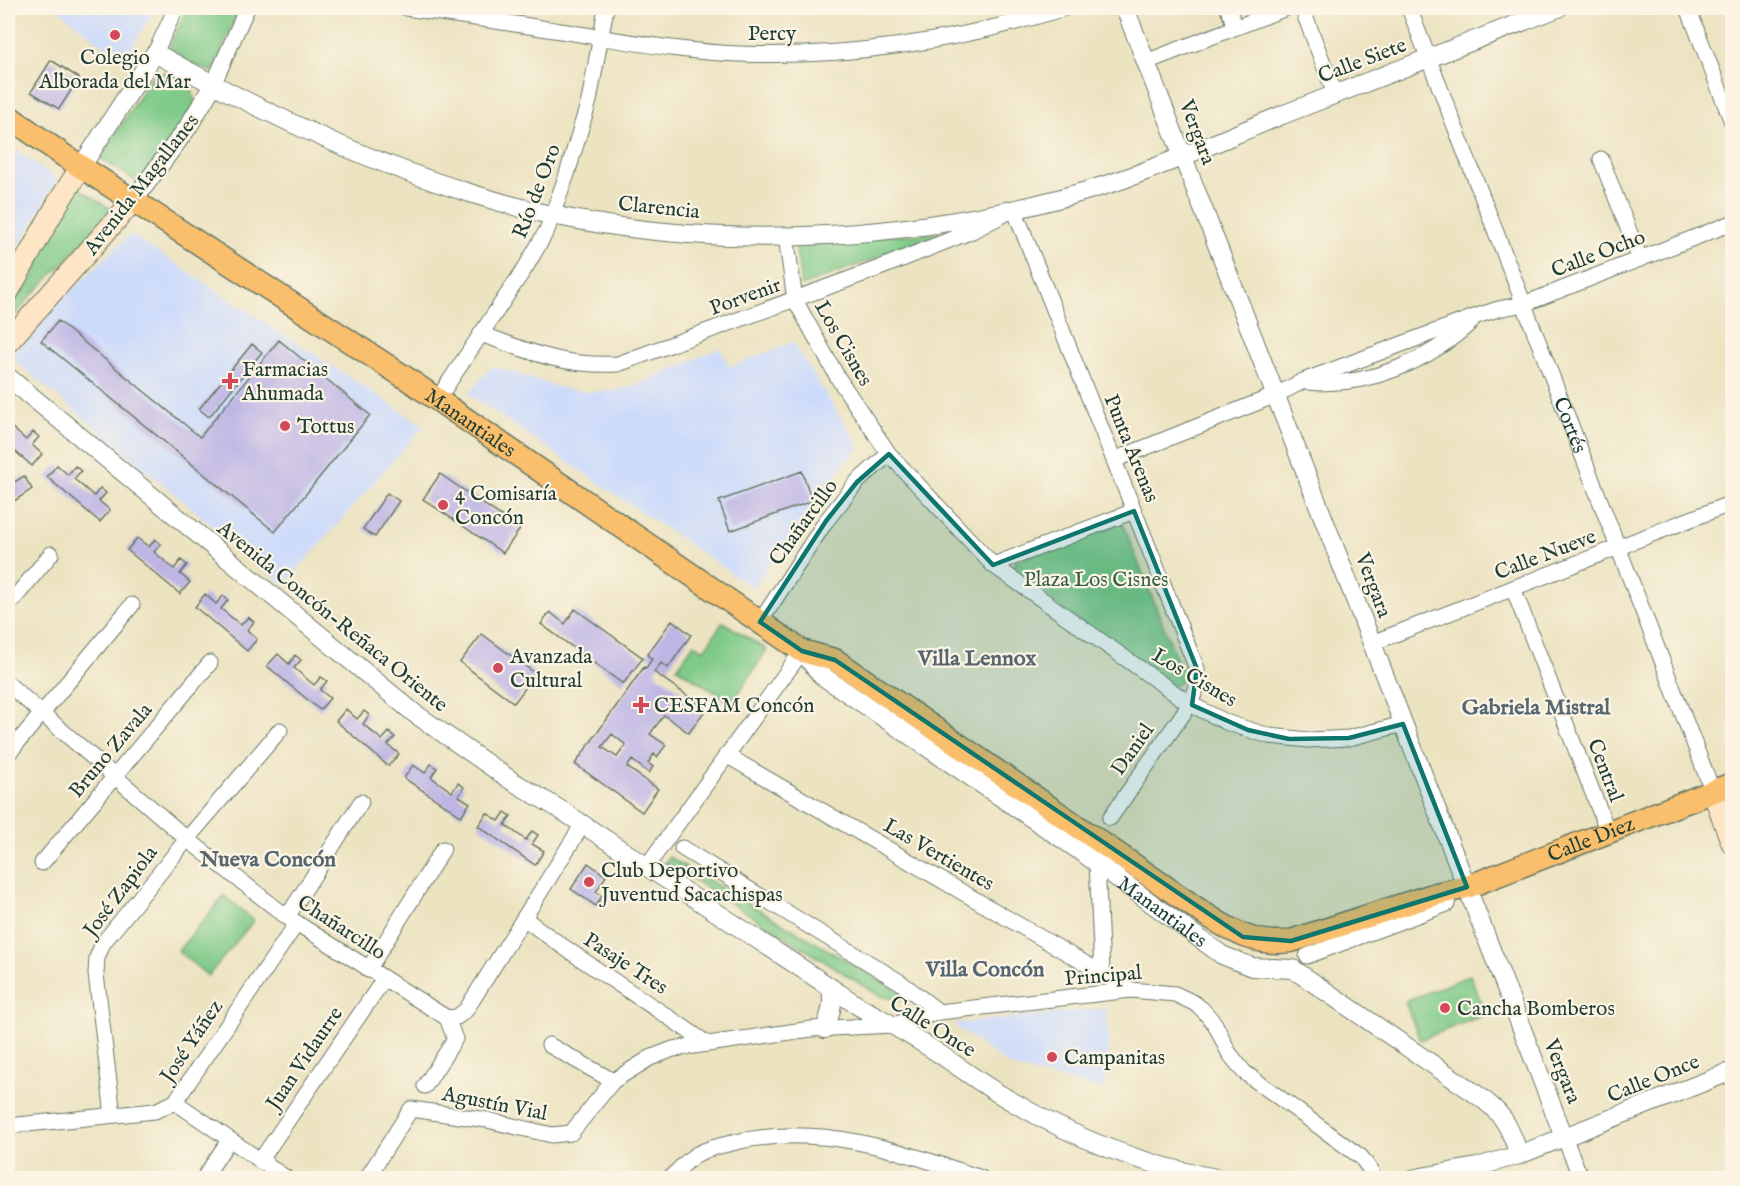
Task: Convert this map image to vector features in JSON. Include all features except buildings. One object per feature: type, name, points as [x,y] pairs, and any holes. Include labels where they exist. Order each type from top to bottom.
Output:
[{"type":"main road","name":"Manantiales","points":[[8,116],[81,167],[437,400],[802,651],[835,660],[1231,931]]},
{"type":"main road","points":[[36,310],[22,309],[8,292],[81,167]]},
{"type":"main road","name":"Avenida Magallanes","points":[[8,342],[133,201]]},
{"type":"main road","name":"Calle Diez","points":[[1231,931],[1256,941],[1269,943],[1291,941],[1458,889],[1723,788]]},
{"type":"main road","name":"Cortés","points":[[1723,788],[1732,843]]},
{"type":"street","points":[[81,167],[155,53],[176,8]]},
{"type":"street","name":"Avenida Magallanes","points":[[133,201],[188,127],[213,85],[248,8]]},
{"type":"street","name":"Percy","points":[[406,8],[692,51],[772,55],[884,48],[952,38],[1065,8]]},
{"type":"street","name":"Río de Oro","points":[[437,400],[540,243],[580,132],[602,37],[606,8]]},
{"type":"street","name":"Vergara","points":[[1125,8],[1403,724],[1458,889],[1581,1179]]},
{"type":"street","points":[[1228,8],[1235,27]]},
{"type":"street","points":[[1146,62],[1286,8]]},
{"type":"street","points":[[1302,8],[1335,94]]},
{"type":"street","name":"Cortés","points":[[1409,8],[1618,548],[1723,788]]},
{"type":"street","name":"Calle Siete","points":[[1183,155],[1558,8]]},
{"type":"street","points":[[1688,8],[1732,122]]},
{"type":"street","name":"Clarencia","points":[[155,53],[274,116],[370,158],[460,190],[552,215],[667,231],[713,235],[786,236],[885,230],[1014,209],[1109,184],[1183,155]]},
{"type":"street","points":[[1601,159],[1640,259]]},
{"type":"street","name":"Porvenir","points":[[481,334],[561,361],[580,364],[618,364],[795,300],[972,231],[1014,209]]},
{"type":"street","name":"Punta Arenas","points":[[1014,209],[1197,669],[1197,687],[1190,704]]},
{"type":"street","name":"Calle Ocho","points":[[1114,460],[1276,395],[1303,381],[1349,382],[1391,370],[1437,348],[1477,316],[1524,304],[1732,223]]},
{"type":"street","name":"Los Cisnes","points":[[786,236],[795,300],[838,378],[889,454],[993,565],[1190,704],[1238,727],[1269,736],[1319,740],[1349,738],[1403,724]]},
{"type":"street","name":"Avenida Concón-Reñaca Oriente","points":[[8,376],[414,713],[512,781],[647,866]]},
{"type":"street","name":"Chañarcillo","points":[[760,622],[826,521],[857,483],[889,454]]},
{"type":"street","name":"Calle Nueve","points":[[1372,643],[1732,503]]},
{"type":"street","points":[[993,565],[1134,511]]},
{"type":"street","points":[[8,606],[51,554]]},
{"type":"street","name":"Central","points":[[1513,588],[1608,832]]},
{"type":"street","points":[[8,754],[132,605]]},
{"type":"street","points":[[647,866],[802,651]]},
{"type":"street","name":"Manantiales","points":[[802,651],[821,675],[1097,863],[1222,955],[1252,967],[1293,969],[1464,1085],[1493,1106],[1506,1123],[1519,1155]]},
{"type":"street","name":"Bruno Zavala","points":[[42,863],[210,663]]},
{"type":"street","name":"Chañarcillo","points":[[8,684],[187,839],[292,920],[447,1018]]},
{"type":"street","name":"Daniel","points":[[1110,818],[1190,704]]},
{"type":"street","name":"José Zapiola","points":[[113,1115],[96,974],[97,958],[104,943],[187,839],[280,730]]},
{"type":"street","name":"Las Vertientes","points":[[726,755],[1131,990]]},
{"type":"street","name":"José Yáñez","points":[[8,1126],[156,1111],[175,1102],[292,920],[361,802]]},
{"type":"street","points":[[425,1086],[455,1039],[447,1018],[457,1017],[466,1010],[583,824]]},
{"type":"street","points":[[682,848],[900,982],[939,1012]]},
{"type":"street","points":[[368,970],[443,849]]},
{"type":"street","points":[[1097,863],[1102,972]]},
{"type":"street","name":"Calle Once","points":[[647,866],[860,1007],[893,1025],[996,1092],[1060,1127],[1176,1176],[1216,1179]]},
{"type":"street","name":"Calle Diez","points":[[1307,956],[1447,904],[1458,889]]},
{"type":"street","name":"Pasaje Tres","points":[[524,918],[577,957],[654,1006],[706,1043]]},
{"type":"street","name":"Juan Vidaurre","points":[[260,1161],[384,979]]},
{"type":"street","points":[[825,1029],[831,1012],[833,996],[830,987]]},
{"type":"street","name":"Principal","points":[[572,1133],[613,1081],[650,1058],[673,1049],[811,1029],[893,1025],[939,1012],[1131,990],[1175,994],[1202,1009],[1215,1023],[1229,1053],[1244,1072],[1361,1157],[1371,1171],[1370,1179]]},
{"type":"street","points":[[549,1045],[613,1081]]},
{"type":"street","name":"Calle Once","points":[[1416,1179],[1453,1175],[1519,1155],[1732,1071]]},
{"type":"street","points":[[175,1102],[286,1179]]},
{"type":"street","name":"Agustín Vial","points":[[367,1179],[411,1109],[487,1120],[552,1135],[572,1133]]},
{"type":"street","points":[[670,1179],[688,1161],[708,1149],[752,1139],[798,1136],[868,1143],[981,1179]]},
{"type":"street","points":[[204,1179],[229,1140]]},
{"type":"highlighted area","points":[[889,454],[993,565],[1134,511],[1197,669],[1192,705],[1248,730],[1289,739],[1349,738],[1403,724],[1467,887],[1291,941],[1243,937],[835,660],[802,651],[760,622],[826,521],[857,482]]},
{"type":"shaded area","name":"Colegio Alborada del Mar","points":[[56,8],[155,8],[124,62]]},
{"type":"shaded area","points":[[8,145],[58,180],[8,265]]},
{"type":"shaded area","points":[[130,234],[424,426],[284,585],[10,357],[58,304]]},
{"type":"shaded area","points":[[793,342],[859,447],[820,494],[753,588],[468,394],[492,366],[557,387],[585,392],[617,390],[639,384],[720,348],[730,367]]},
{"type":"shaded area","name":"Campanitas","points":[[1107,1008],[1109,1046],[1104,1090],[1011,1067],[953,1024]]},
{"type":"green space","points":[[187,8],[239,8],[213,72],[190,63],[169,47]]},
{"type":"green space","points":[[154,73],[174,73],[189,79],[196,105],[139,183],[100,158]]},
{"type":"green space","points":[[77,187],[114,211],[31,296],[8,323],[8,310],[36,273],[41,245]]},
{"type":"green space","points":[[944,233],[801,286],[795,240]]},
{"type":"green space","name":"Plaza Los Cisnes","points":[[1122,522],[1183,675],[1179,683],[1172,687],[1014,575],[1015,561]]},
{"type":"green space","points":[[723,622],[767,650],[732,703],[677,668],[694,644],[704,650]]},
{"type":"green space","points":[[669,857],[907,996],[898,1000],[880,996],[665,862]]},
{"type":"green space","points":[[224,896],[254,920],[208,976],[178,951]]},
{"type":"green space","name":"Cancha Bomberos","points":[[1470,975],[1486,1014],[1420,1040],[1405,1002]]},
{"type":"place","name":"Colegio Alborada del Mar","points":[[115,35]]},
{"type":"place","name":"Farmacias Ahumada","points":[[230,381]]},
{"type":"place","name":"Tottus","points":[[285,426]]},
{"type":"place","name":"4 Comisaría Concón","points":[[443,505]]},
{"type":"place","name":"Avanzada Cultural","points":[[498,668]]},
{"type":"place","name":"CESFAM Concón","points":[[641,705]]},
{"type":"place","name":"Club Deportivo Juventud Sacachispas","points":[[589,882]]},
{"type":"place","name":"Cancha Bomberos","points":[[1445,1008]]},
{"type":"place","name":"Campanitas","points":[[1052,1057]]},
{"type":"district","name":"Villa Lennox","points":[[977,657]]},
{"type":"district","name":"Gabriela Mistral","points":[[1536,706]]},
{"type":"district","name":"Nueva Concón","points":[[268,858]]},
{"type":"district","name":"Villa Concón","points":[[985,968]]}]
